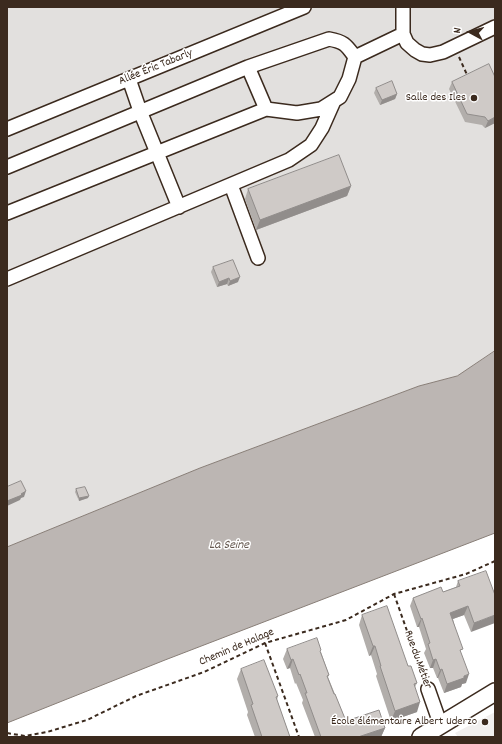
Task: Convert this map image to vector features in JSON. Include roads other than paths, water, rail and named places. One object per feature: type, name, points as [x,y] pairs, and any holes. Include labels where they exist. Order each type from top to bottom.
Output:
[{"type":"main road","points":[[421,737],[495,692]]},
{"type":"street","name":"Allée Éric Tabarly","points":[[7,129],[304,7]]},
{"type":"street","points":[[402,7],[403,34],[407,43],[422,54],[430,55],[443,52],[495,27]]},
{"type":"street","points":[[7,213],[266,109],[297,113],[321,109],[340,97],[349,78],[355,57],[403,34]]},
{"type":"street","points":[[7,167],[248,66],[329,39],[339,40],[346,45],[355,57]]},
{"type":"street","points":[[248,66],[266,109]]},
{"type":"street","points":[[129,79],[140,112],[179,207]]},
{"type":"street","points":[[7,279],[289,160],[310,145],[322,128],[334,100]]},
{"type":"street","points":[[231,185],[258,258]]},
{"type":"street","name":"Rue du Métier","points":[[428,689],[441,726]]},
{"type":"water","name":"La Seine","points":[[495,351],[495,533],[165,660],[7,723],[7,547],[200,468],[419,386],[457,376]]},
{"type":"place","name":"Salle des Iles","points":[[474,98]]},
{"type":"place","name":"École élémentaire Albert Uderzo","points":[[485,722]]}]
